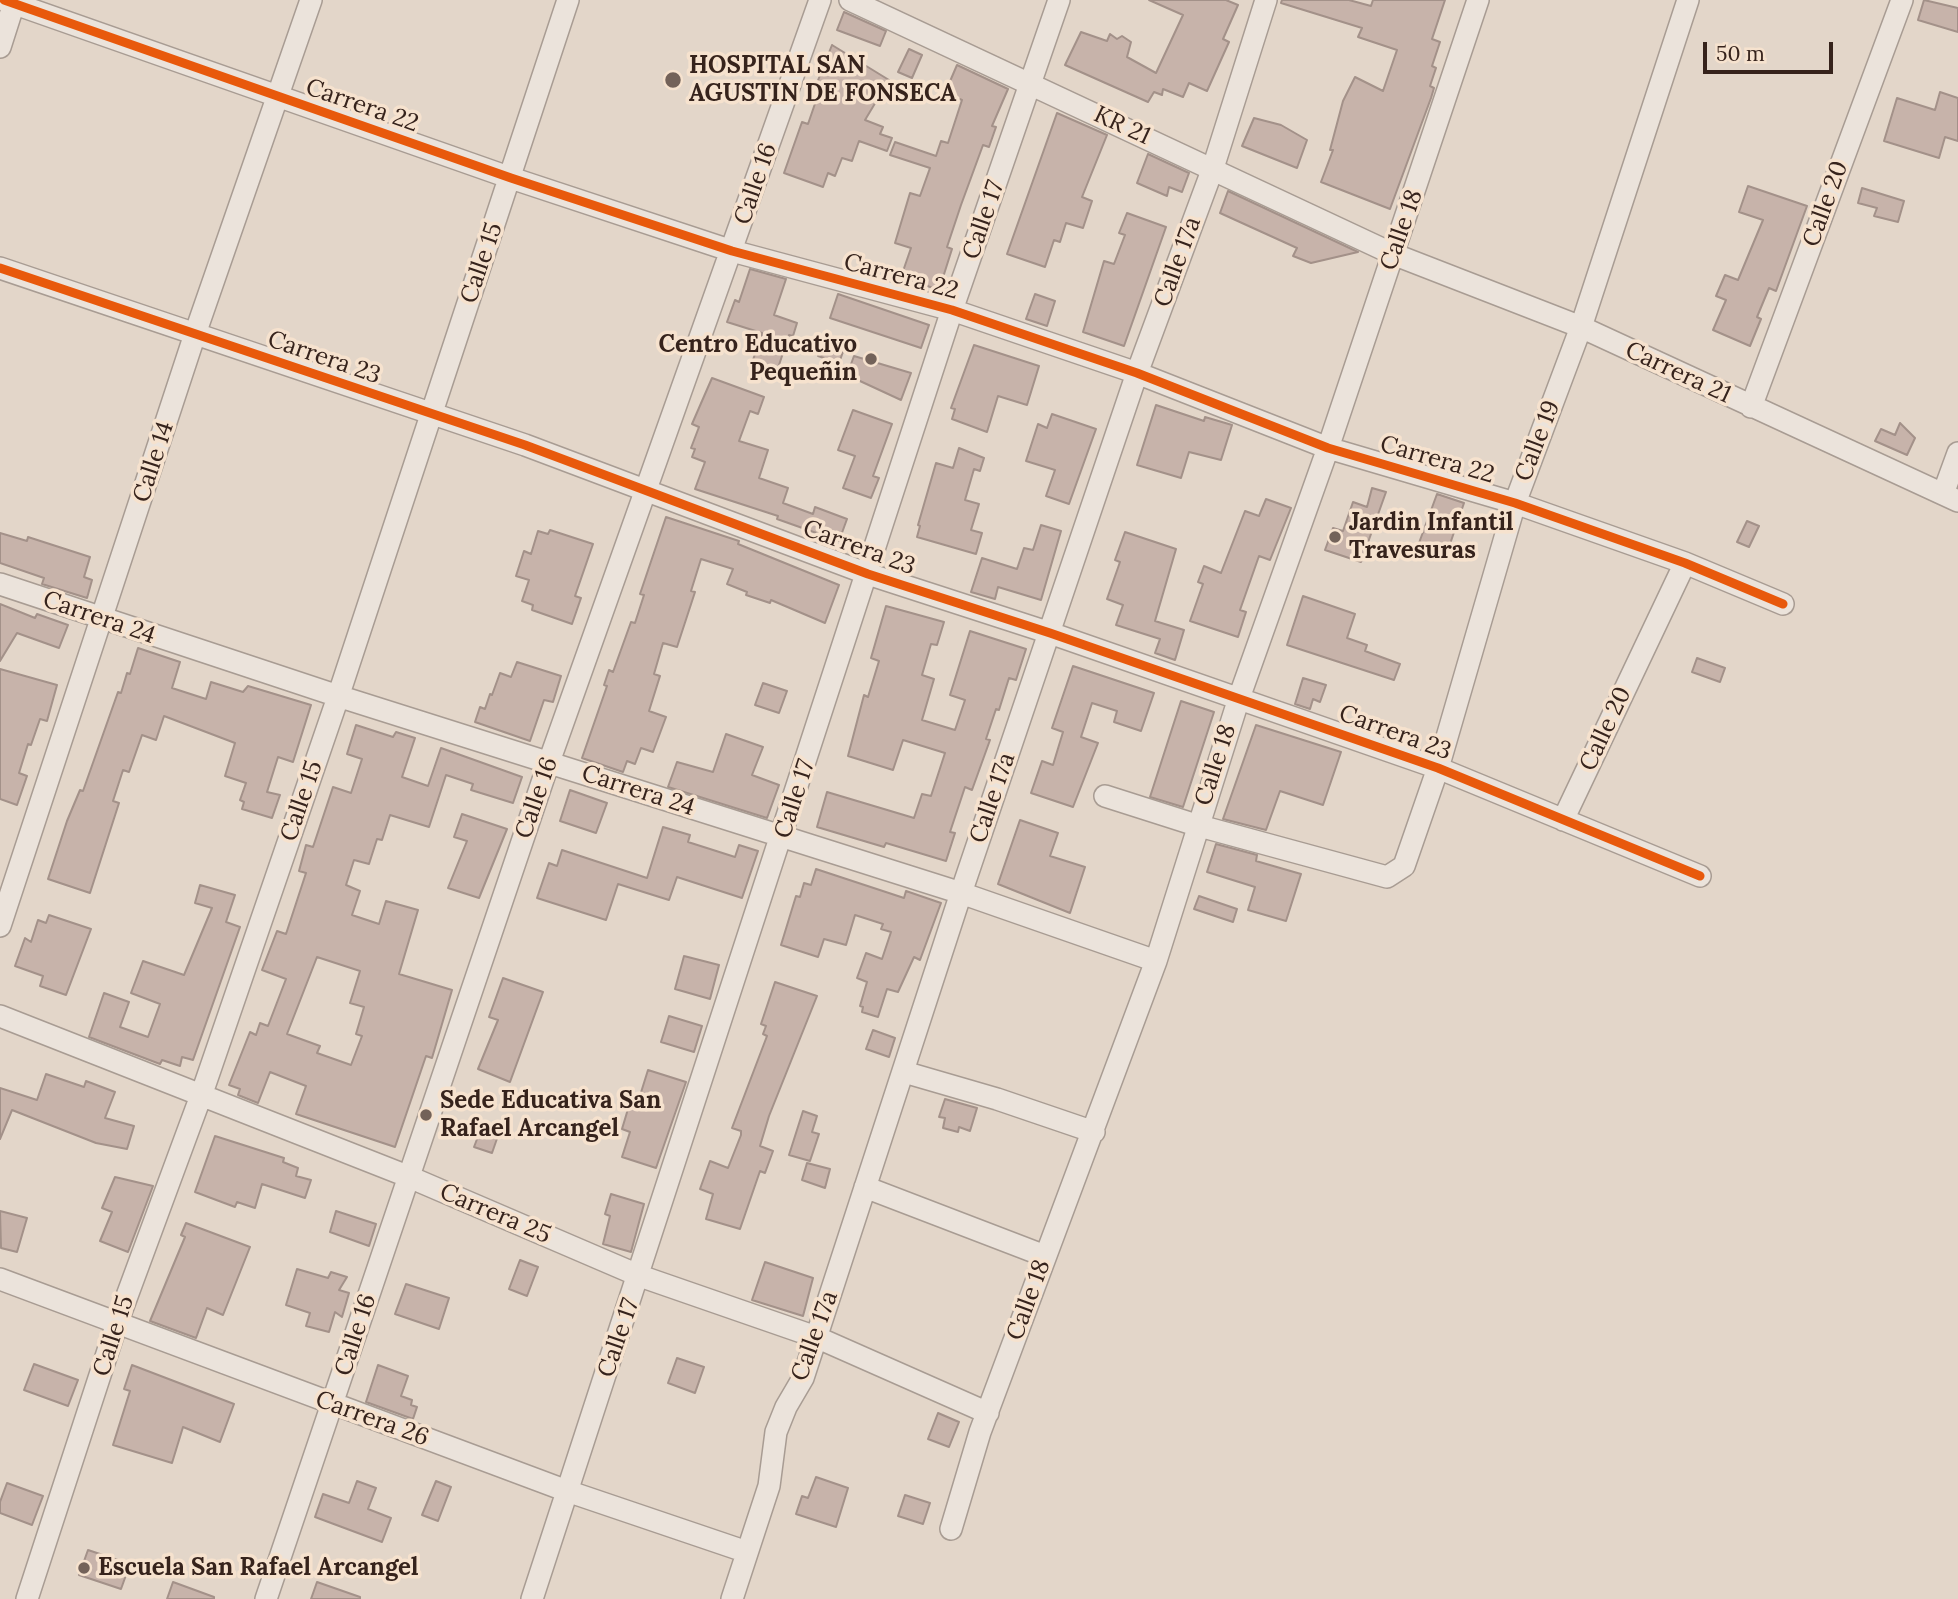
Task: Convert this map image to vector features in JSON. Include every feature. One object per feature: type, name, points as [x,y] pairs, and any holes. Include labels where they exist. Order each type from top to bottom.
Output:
[{"type":"street","name":"Calle 14","points":[[0,926],[195,334],[311,0]]},
{"type":"street","name":"Calle 15","points":[[27,1599],[117,1323],[202,1093],[338,696],[568,0]]},
{"type":"street","name":"Calle 16","points":[[266,1599],[549,762],[733,251],[820,0]]},
{"type":"street","name":"KR 21","points":[[850,0],[1394,254]]},
{"type":"street","name":"Calle 17","points":[[532,1599],[952,310],[1059,0]]},
{"type":"street","name":"Calle 17a","points":[[732,1599],[769,1486],[776,1432],[786,1407],[803,1378],[961,893],[1137,373],[1213,169],[1266,0]]},
{"type":"street","name":"Calle 18","points":[[951,1529],[988,1413],[1156,961],[1196,825],[1328,448],[1478,0]]},
{"type":"street","name":"Calle 19","points":[[1196,825],[1387,877],[1404,866],[1438,768],[1515,503],[1581,327],[1688,0]]},
{"type":"street","name":"Calle 20","points":[[1751,407],[1902,0]]},
{"type":"street","name":"Carrera 22","points":[[11,1],[278,98],[733,251],[952,310],[1137,373],[1328,448],[1515,503],[1685,563],[1783,604]]},
{"type":"street","points":[[0,47],[11,1]]},
{"type":"street","name":"Carrera 21","points":[[1394,254],[1581,327],[1951,497]]},
{"type":"street","name":"Carrera 23","points":[[0,268],[648,489],[868,574],[1050,633],[1438,768],[1700,876]]},
{"type":"street","points":[[1951,497],[1958,453]]},
{"type":"street","name":"Calle 20","points":[[1563,820],[1685,563]]},
{"type":"street","name":"Carrera 24","points":[[0,584],[338,696],[961,893],[1156,961]]},
{"type":"street","points":[[1105,796],[1196,825]]},
{"type":"street","name":"Carrera 25","points":[[0,1016],[202,1093],[407,1176],[639,1276],[816,1337],[988,1413]]},
{"type":"street","points":[[904,1072],[998,1098],[1094,1132]]},
{"type":"street","points":[[866,1187],[1045,1256]]},
{"type":"street","name":"Carrera 26","points":[[0,1279],[567,1491],[747,1552]]},
{"type":"building","points":[[1149,0],[1226,0],[1238,5],[1223,39],[1229,42],[1207,91],[1189,83],[1183,97],[1163,89],[1162,95],[1154,92],[1148,102],[1065,65],[1081,32],[1107,41],[1110,34],[1117,39],[1122,36],[1131,42],[1127,57],[1156,73],[1183,15]]},
{"type":"building","points":[[1282,0],[1349,0],[1371,6],[1373,0],[1445,0],[1432,39],[1440,42],[1432,66],[1436,68],[1430,86],[1434,88],[1390,209],[1321,182],[1333,150],[1330,150],[1343,101],[1355,77],[1383,91],[1397,50],[1358,37],[1362,28],[1281,3]]},
{"type":"building","points":[[1924,0],[1958,8],[1958,32],[1918,20]]},
{"type":"building","points":[[844,12],[886,31],[880,46],[837,30]]},
{"type":"building","points":[[832,45],[889,80],[865,120],[883,127],[880,134],[892,138],[887,151],[859,141],[852,161],[842,158],[835,176],[828,173],[823,187],[784,173],[802,122],[808,124],[818,95],[813,93]]},
{"type":"building","points":[[909,49],[922,55],[912,78],[898,72]]},
{"type":"building","points":[[957,65],[1008,89],[992,126],[996,127],[989,147],[983,145],[961,205],[947,247],[952,249],[939,290],[901,277],[911,248],[895,243],[910,193],[920,196],[930,168],[890,155],[895,142],[936,156],[941,141],[948,143],[962,100],[945,93]]},
{"type":"building","points":[[1940,92],[1958,98],[1958,141],[1945,137],[1939,158],[1884,141],[1897,98],[1935,110]]},
{"type":"building","points":[[1057,113],[1107,135],[1082,197],[1092,201],[1083,228],[1066,223],[1060,242],[1054,240],[1045,267],[1007,254]]},
{"type":"building","points":[[1254,118],[1281,125],[1307,140],[1297,168],[1242,146]]},
{"type":"building","points":[[1148,154],[1189,173],[1182,192],[1169,187],[1167,196],[1137,183]]},
{"type":"building","points":[[1748,186],[1807,206],[1776,291],[1769,288],[1757,317],[1761,319],[1750,346],[1713,330],[1726,300],[1716,296],[1725,275],[1738,280],[1763,220],[1739,212]]},
{"type":"building","points":[[1862,188],[1904,201],[1898,222],[1874,216],[1877,208],[1858,203]]},
{"type":"building","points":[[1228,191],[1358,252],[1311,263],[1293,256],[1297,248],[1220,213]]},
{"type":"building","points":[[1127,213],[1166,227],[1124,346],[1083,332],[1104,261],[1114,264],[1125,235],[1119,233]]},
{"type":"building","points":[[750,269],[786,279],[774,315],[797,323],[793,336],[789,335],[777,371],[752,363],[762,333],[727,322],[735,300],[739,302]]},
{"type":"building","points":[[838,294],[929,325],[921,348],[830,318]]},
{"type":"building","points":[[1035,294],[1055,301],[1047,326],[1026,319]]},
{"type":"building","points":[[823,341],[844,349],[839,363],[818,356]]},
{"type":"building","points":[[974,345],[1039,366],[1027,405],[998,396],[987,432],[952,419],[955,409],[951,408]]},
{"type":"building","points":[[854,356],[911,373],[901,400],[847,375]]},
{"type":"building","points":[[712,378],[764,397],[758,414],[750,411],[739,441],[768,450],[759,478],[788,488],[783,503],[813,514],[815,507],[847,519],[839,541],[777,519],[778,516],[695,489],[705,462],[692,457],[695,449],[691,448],[699,427],[692,424]]},
{"type":"building","points":[[1156,405],[1204,421],[1205,417],[1232,425],[1221,460],[1189,452],[1181,478],[1137,465]]},
{"type":"building","points":[[853,410],[892,424],[873,476],[879,478],[871,498],[843,488],[855,456],[838,450]]},
{"type":"building","points":[[1052,414],[1096,429],[1069,504],[1046,496],[1055,470],[1026,461],[1038,424],[1047,428]]},
{"type":"building","points":[[1900,423],[1915,438],[1907,455],[1875,441],[1881,429],[1895,435]]},
{"type":"building","points":[[959,448],[984,458],[980,471],[974,469],[965,500],[979,504],[971,530],[982,533],[976,554],[917,537],[936,463],[953,468]]},
{"type":"building","points":[[1372,488],[1386,492],[1361,562],[1325,550],[1333,528],[1343,531],[1353,502],[1367,507]]},
{"type":"building","points":[[1437,494],[1464,503],[1449,547],[1442,545],[1440,550],[1419,543]]},
{"type":"building","points":[[1266,499],[1291,508],[1270,560],[1259,556],[1240,610],[1246,612],[1238,637],[1190,621],[1203,584],[1198,582],[1204,566],[1221,573],[1245,511],[1259,516]]},
{"type":"building","points":[[666,517],[739,541],[738,544],[839,585],[825,623],[771,600],[770,603],[746,595],[747,592],[727,584],[733,569],[701,559],[691,591],[695,592],[677,647],[663,643],[654,674],[660,676],[649,711],[666,717],[653,752],[641,748],[635,764],[627,761],[623,772],[582,758],[607,686],[604,685],[609,670],[613,672],[631,622],[635,623],[644,595],[640,594]]},
{"type":"building","points":[[1747,521],[1759,526],[1749,547],[1737,542]]},
{"type":"building","points":[[1041,525],[1061,531],[1041,600],[998,587],[995,599],[971,592],[982,558],[1017,569],[1024,548],[1033,550]]},
{"type":"building","points":[[550,530],[593,544],[575,596],[581,598],[572,624],[532,610],[533,605],[522,601],[529,580],[516,576],[524,551],[531,554],[538,531],[548,534]]},
{"type":"building","points":[[1125,532],[1176,549],[1155,621],[1184,630],[1175,660],[1155,653],[1160,639],[1116,625],[1123,605],[1107,599],[1120,562],[1115,560]]},
{"type":"building","points":[[0,533],[27,541],[28,537],[90,557],[84,577],[92,580],[87,598],[42,584],[44,578],[0,563]]},
{"type":"building","points":[[1303,596],[1355,614],[1347,638],[1367,645],[1365,651],[1400,664],[1394,680],[1287,645]]},
{"type":"building","points":[[0,604],[35,618],[37,614],[68,625],[59,648],[17,633],[0,661]]},
{"type":"building","points":[[886,606],[944,622],[937,645],[931,644],[922,675],[934,679],[922,720],[955,730],[965,700],[950,695],[970,631],[1026,649],[1016,680],[1009,678],[999,710],[996,709],[986,739],[990,740],[972,790],[965,787],[950,832],[955,833],[946,861],[886,843],[884,847],[817,827],[827,792],[914,818],[922,794],[931,796],[945,753],[903,740],[893,770],[848,756],[864,695],[868,697],[879,661],[871,658]]},
{"type":"building","points":[[138,648],[180,662],[172,688],[206,699],[211,682],[243,692],[248,686],[311,705],[293,762],[278,757],[267,792],[280,795],[272,818],[242,809],[244,802],[240,800],[246,783],[225,776],[235,743],[164,716],[156,740],[142,735],[129,772],[123,770],[113,801],[119,803],[90,893],[48,879],[67,821],[80,790],[83,791],[118,692],[121,693],[127,673],[130,674]]},
{"type":"building","points":[[1697,658],[1725,668],[1720,682],[1692,672]]},
{"type":"building","points":[[517,662],[561,676],[553,702],[544,700],[530,741],[475,722],[480,707],[485,709],[500,673],[511,677]]},
{"type":"building","points":[[1073,666],[1154,693],[1141,731],[1114,722],[1117,711],[1092,703],[1081,737],[1098,743],[1073,807],[1031,793],[1042,761],[1053,765],[1063,732],[1052,728]]},
{"type":"building","points":[[0,669],[57,685],[47,721],[40,719],[31,745],[28,744],[19,773],[27,776],[17,805],[0,799]]},
{"type":"building","points":[[1303,678],[1326,685],[1320,702],[1313,699],[1310,709],[1295,704]]},
{"type":"building","points":[[763,683],[787,691],[779,713],[755,705]]},
{"type":"building","points":[[1181,701],[1214,712],[1183,807],[1150,797]]},
{"type":"building","points":[[356,725],[393,737],[396,732],[415,738],[402,777],[428,786],[441,748],[522,777],[513,803],[471,790],[473,784],[446,775],[429,827],[390,815],[382,840],[377,839],[369,864],[354,860],[346,885],[360,891],[352,915],[379,924],[386,901],[418,910],[399,974],[452,990],[432,1058],[426,1056],[395,1147],[296,1114],[306,1086],[270,1072],[258,1103],[238,1095],[240,1089],[229,1085],[250,1032],[256,1035],[260,1023],[268,1026],[286,979],[262,970],[277,931],[286,934],[306,873],[299,871],[306,845],[313,847],[333,787],[351,793],[362,759],[347,754]],"holes":[[[317,957],[360,971],[350,1003],[364,1007],[356,1034],[362,1036],[351,1065],[317,1053],[320,1046],[287,1034]]]},
{"type":"building","points":[[1256,725],[1341,752],[1323,805],[1280,791],[1266,830],[1223,819]]},
{"type":"building","points":[[726,734],[763,747],[752,775],[779,785],[767,818],[668,787],[677,762],[713,772]]},
{"type":"building","points":[[570,790],[607,803],[596,833],[560,821]]},
{"type":"building","points":[[462,814],[507,829],[479,898],[448,888],[467,841],[454,837]]},
{"type":"building","points":[[1020,820],[1058,833],[1050,856],[1085,867],[1070,913],[998,884]]},
{"type":"building","points":[[663,827],[690,835],[688,842],[735,857],[739,845],[758,851],[742,898],[677,877],[669,900],[618,884],[606,920],[537,898],[549,863],[557,866],[562,850],[647,878]]},
{"type":"building","points":[[1216,844],[1257,855],[1256,861],[1301,874],[1286,921],[1248,910],[1255,887],[1207,872]]},
{"type":"building","points":[[816,869],[904,898],[906,891],[941,903],[920,960],[914,957],[898,992],[887,989],[878,1017],[862,1012],[863,1007],[860,1006],[867,982],[857,978],[866,953],[882,959],[891,932],[881,929],[883,924],[855,915],[846,945],[824,939],[818,957],[781,945],[796,896],[800,897],[804,883],[811,885]]},
{"type":"building","points":[[200,885],[235,895],[226,922],[240,927],[193,1060],[182,1057],[180,1066],[162,1060],[160,1064],[89,1037],[104,993],[129,1002],[120,1027],[148,1037],[160,1004],[131,993],[143,961],[184,975],[212,908],[195,903]]},
{"type":"building","points":[[1199,896],[1237,909],[1233,922],[1194,909]]},
{"type":"building","points":[[49,915],[91,929],[66,995],[40,986],[43,976],[15,966],[25,938],[31,942],[38,920],[46,923]]},
{"type":"building","points":[[684,956],[719,965],[710,999],[675,989]]},
{"type":"building","points":[[503,978],[543,992],[510,1082],[478,1069],[498,1020],[489,1017]]},
{"type":"building","points":[[775,982],[817,996],[769,1116],[760,1146],[773,1151],[765,1173],[760,1171],[740,1229],[706,1219],[713,1194],[700,1189],[710,1161],[728,1168],[741,1135],[741,1131],[732,1128],[767,1036],[763,1034],[766,1026],[761,1024]]},
{"type":"building","points":[[669,1016],[702,1026],[694,1052],[661,1042]]},
{"type":"building","points":[[873,1030],[895,1038],[889,1057],[866,1049]]},
{"type":"building","points":[[648,1070],[686,1082],[656,1168],[622,1157],[630,1132],[622,1129],[631,1099],[638,1102]]},
{"type":"building","points":[[46,1074],[84,1087],[86,1081],[115,1092],[105,1118],[134,1126],[127,1149],[96,1143],[12,1110],[0,1139],[0,1088],[37,1100]]},
{"type":"building","points":[[945,1099],[977,1108],[970,1131],[959,1127],[958,1132],[943,1128],[945,1118],[939,1117]]},
{"type":"building","points":[[803,1111],[817,1116],[812,1132],[819,1134],[810,1161],[789,1155]]},
{"type":"building","points":[[484,1121],[501,1127],[492,1153],[474,1147]]},
{"type":"building","points":[[215,1136],[284,1158],[283,1162],[298,1168],[296,1176],[311,1180],[305,1198],[262,1184],[255,1208],[237,1202],[235,1207],[195,1192]]},
{"type":"building","points":[[807,1163],[830,1169],[825,1188],[802,1180]]},
{"type":"building","points":[[115,1177],[153,1186],[128,1252],[100,1241],[112,1212],[102,1208]]},
{"type":"building","points":[[611,1194],[644,1204],[631,1252],[603,1244],[610,1216],[605,1214]]},
{"type":"building","points":[[0,1211],[27,1218],[17,1252],[1,1248]]},
{"type":"building","points":[[336,1211],[376,1224],[369,1246],[330,1232]]},
{"type":"building","points":[[186,1223],[250,1247],[223,1315],[207,1308],[196,1338],[150,1321],[185,1237],[181,1235]]},
{"type":"building","points":[[520,1260],[538,1267],[527,1296],[509,1289]]},
{"type":"building","points":[[765,1262],[813,1278],[803,1316],[752,1300]]},
{"type":"building","points":[[297,1269],[328,1278],[331,1272],[347,1277],[339,1290],[349,1293],[342,1317],[335,1312],[329,1332],[306,1326],[310,1313],[286,1305]]},
{"type":"building","points":[[406,1284],[449,1298],[439,1329],[395,1314]]},
{"type":"building","points":[[677,1358],[704,1367],[695,1393],[668,1383]]},
{"type":"building","points":[[34,1364],[78,1380],[68,1406],[24,1390]]},
{"type":"building","points":[[132,1365],[234,1404],[220,1442],[183,1427],[172,1463],[113,1445],[130,1391],[124,1389]]},
{"type":"building","points":[[378,1365],[408,1376],[401,1396],[412,1400],[411,1405],[417,1407],[413,1419],[366,1402]]},
{"type":"building","points":[[938,1413],[959,1422],[949,1447],[928,1439]]},
{"type":"building","points":[[816,1477],[848,1488],[836,1527],[796,1514],[802,1496],[808,1498]]},
{"type":"building","points":[[357,1481],[376,1488],[368,1509],[391,1518],[382,1542],[315,1517],[323,1494],[349,1503]]},
{"type":"building","points":[[436,1481],[451,1487],[438,1521],[422,1515]]},
{"type":"building","points":[[7,1483],[43,1496],[32,1525],[0,1513],[0,1502]]},
{"type":"building","points":[[905,1495],[930,1503],[923,1524],[898,1516]]},
{"type":"building","points":[[88,1550],[130,1564],[121,1589],[79,1575]]},
{"type":"building","points":[[173,1582],[214,1597],[214,1599],[167,1599]]},
{"type":"building","points":[[317,1582],[360,1597],[360,1599],[311,1599]]},
{"type":"cycle path","points":[[4,0],[511,178],[732,251],[952,310],[1137,373],[1328,448],[1515,503],[1685,563],[1783,604]]},
{"type":"cycle path","points":[[0,268],[525,445],[868,574],[1050,633],[1438,768],[1700,876]]},
{"type":"place","name":"HOSPITAL SAN AGUSTIN DE FONSECA","points":[[673,80]]},
{"type":"place","name":"Centro Educativo Pequeñin","points":[[871,359]]},
{"type":"place","name":"Jardin Infantil Travesuras","points":[[1335,537]]},
{"type":"place","name":"Sede Educativa San Rafael Arcangel","points":[[426,1115]]},
{"type":"place","name":"Escuela San Rafael Arcangel","points":[[84,1568]]}]
